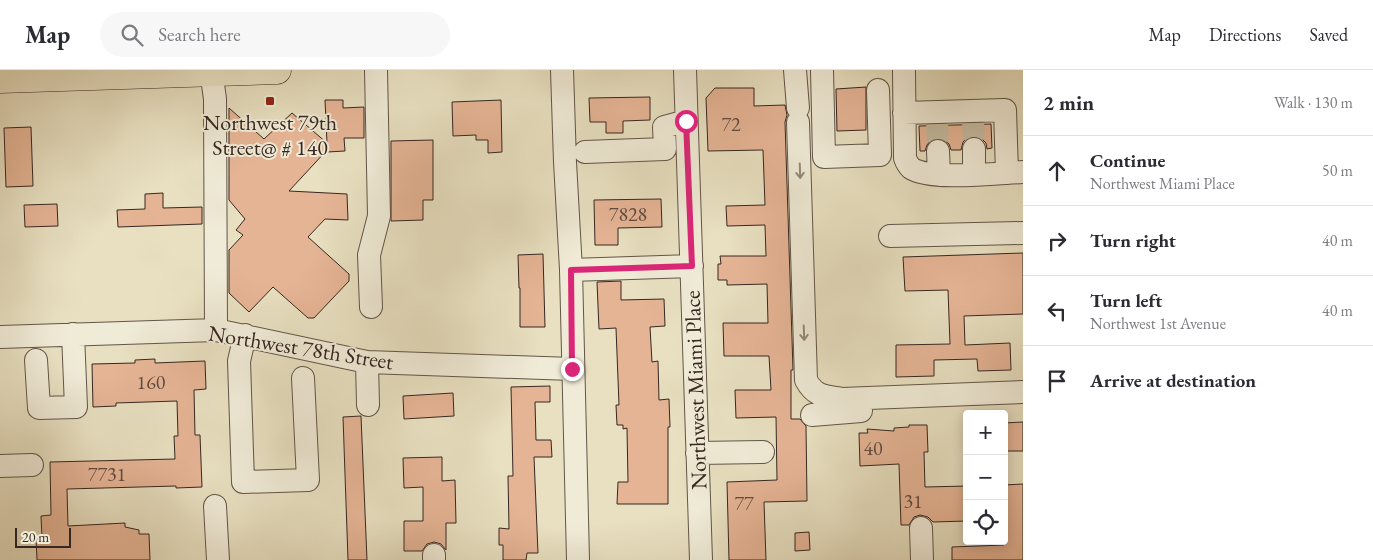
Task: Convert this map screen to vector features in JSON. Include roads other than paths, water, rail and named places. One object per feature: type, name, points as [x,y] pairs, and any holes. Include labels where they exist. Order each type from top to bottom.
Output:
[{"type":"main road","points":[[0,79],[116,73],[277,70]]},
{"type":"street","points":[[370,307],[368,256],[379,216],[376,70]]},
{"type":"street","points":[[562,70],[571,270],[578,560]]},
{"type":"street","name":"Northwest Miami Place","points":[[685,70],[701,560]]},
{"type":"street","points":[[795,70],[806,380],[810,388],[819,395],[842,399],[1023,392]]},
{"type":"street","points":[[822,70],[824,157],[880,155],[878,90]]},
{"type":"street","points":[[904,70],[904,113],[905,158],[909,167],[920,172],[939,176],[1015,172],[1005,110],[973,115],[937,116],[904,113]]},
{"type":"street","points":[[211,71],[215,100],[216,330]]},
{"type":"street","points":[[585,152],[665,149],[664,127],[686,121]]},
{"type":"street","points":[[974,149],[974,174]]},
{"type":"street","points":[[938,150],[939,176]]},
{"type":"street","points":[[890,236],[1023,233]]},
{"type":"street","points":[[571,270],[692,266]]},
{"type":"street","name":"Northwest 78th Street","points":[[0,337],[216,330],[366,362],[572,369]]},
{"type":"street","points":[[36,360],[39,408],[76,407],[73,334]]},
{"type":"street","points":[[245,336],[239,361],[244,482],[308,480],[303,378]]},
{"type":"street","points":[[366,362],[368,405]]},
{"type":"street","points":[[812,414],[895,409],[899,406],[901,396]]},
{"type":"street","points":[[697,453],[763,452]]},
{"type":"street","points":[[0,466],[32,465]]},
{"type":"street","points":[[215,506],[218,560]]},
{"type":"street","points":[[922,528],[922,560]]},
{"type":"tunnel","points":[[973,118],[974,149]]},
{"type":"tunnel","points":[[937,120],[938,151]]},
{"type":"place","name":"Northwest 79th Street@ # 140","points":[[270,101]]}]
